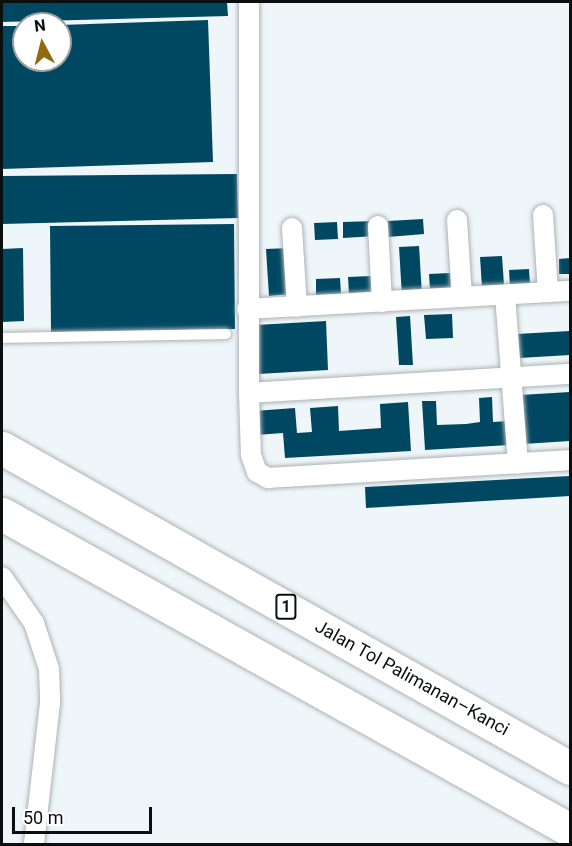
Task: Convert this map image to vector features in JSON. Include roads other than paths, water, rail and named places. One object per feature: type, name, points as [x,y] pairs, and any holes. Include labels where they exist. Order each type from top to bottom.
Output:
[{"type":"highway","name":"Jalan Tol Palimanan–Kanci","points":[[2,448],[570,768]]},
{"type":"highway","points":[[2,514],[570,830]]},
{"type":"street","points":[[249,2],[249,393],[253,465],[257,472],[268,478],[570,460]]},
{"type":"street","points":[[543,215],[548,292]]},
{"type":"street","points":[[457,220],[462,297]]},
{"type":"street","points":[[378,226],[382,302]]},
{"type":"street","points":[[292,228],[297,306]]},
{"type":"street","points":[[248,309],[570,291]]},
{"type":"street","points":[[505,295],[518,463]]},
{"type":"street","points":[[249,393],[570,374]]},
{"type":"street","points":[[4,581],[34,623],[50,669],[50,703],[33,844]]},
{"type":"lane","points":[[2,338],[226,334]]}]
